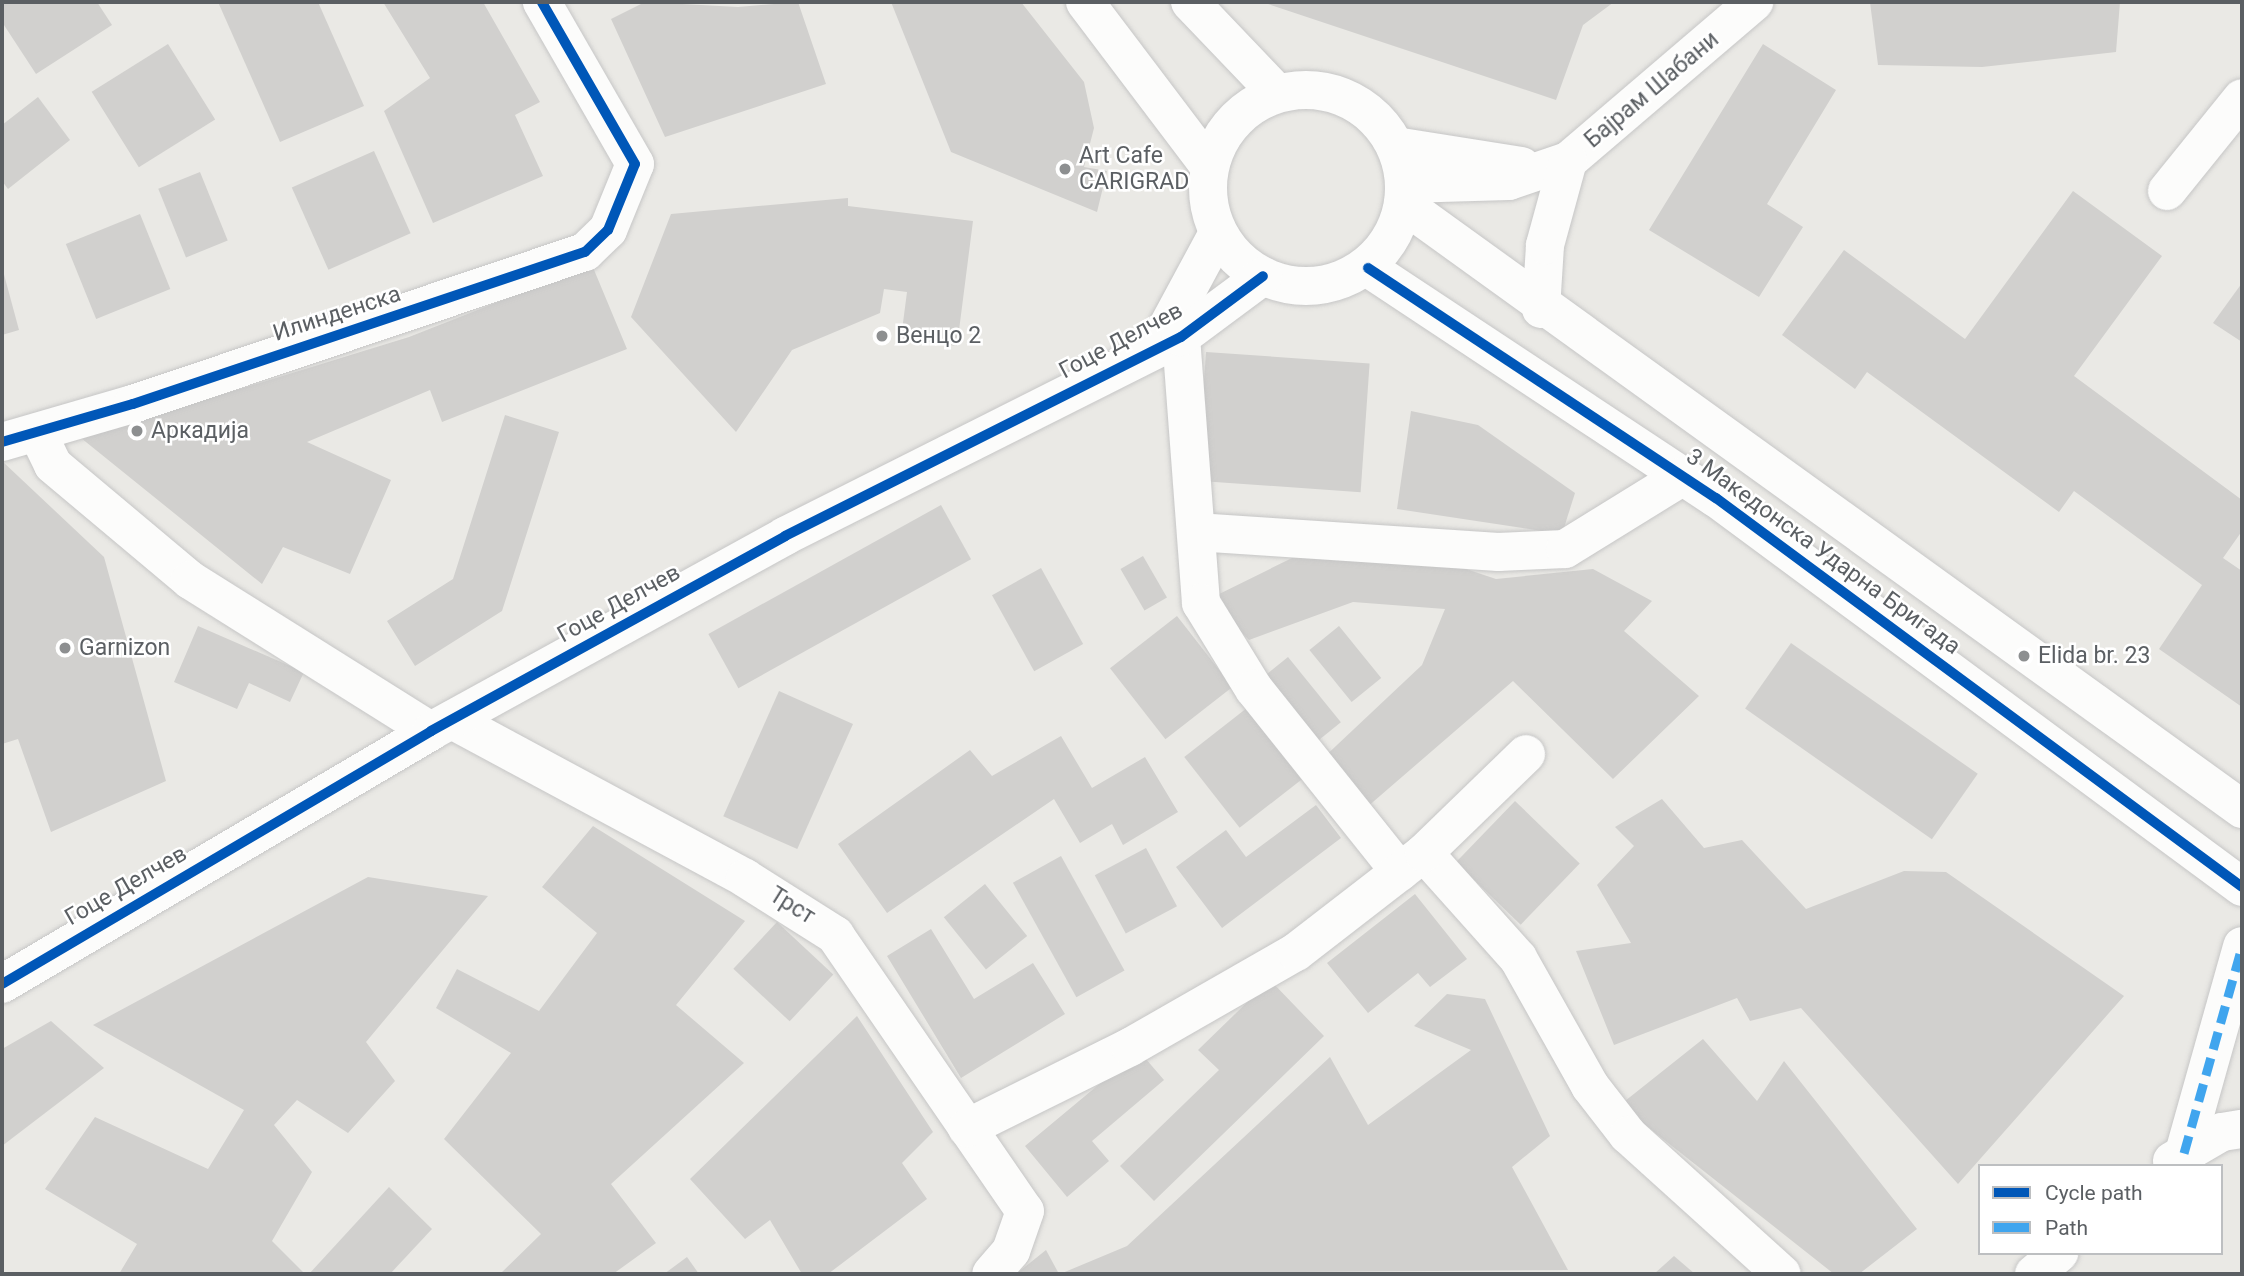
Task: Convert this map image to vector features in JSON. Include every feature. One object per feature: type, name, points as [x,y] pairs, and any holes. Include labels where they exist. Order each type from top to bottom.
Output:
[{"type":"street","name":"Илинденска","points":[[20,438],[585,252],[608,230],[635,164],[542,2]]},
{"type":"street","points":[[1085,2],[1209,166]]},
{"type":"street","points":[[1190,2],[1277,93]]},
{"type":"street","name":"Бајрам Шабани","points":[[1405,195],[1472,186],[1556,165],[1754,2]]},
{"type":"street","points":[[1323,90],[1366,109],[1395,146],[1405,195],[1368,268],[1307,286],[1263,276],[1237,258],[1218,233],[1208,201],[1209,166],[1223,134],[1246,108],[1277,93],[1323,90]]},
{"type":"street","points":[[2166,191],[2242,98]]},
{"type":"street","points":[[1395,146],[1556,165],[1545,245],[1541,309]]},
{"type":"street","name":"3 Македонска Ударна Бригада","points":[[1405,195],[1541,309],[2242,809]]},
{"type":"street","name":"Гоце Делчев","points":[[1168,343],[1218,233]]},
{"type":"street","name":"3 Македонска Ударна Бригада","points":[[1368,268],[1683,476],[2242,887]]},
{"type":"street","name":"Гоце Делчев","points":[[2,984],[442,726],[785,536],[1168,343],[1263,276]]},
{"type":"street","points":[[1168,343],[1208,614],[1254,690],[1412,862],[1518,958],[1590,1086],[1628,1135],[1783,1274]]},
{"type":"street","name":"Трст","points":[[20,438],[190,580],[442,726],[745,878],[835,935],[1025,1211],[1011,1251],[990,1274]]},
{"type":"street","points":[[1196,532],[1498,552],[1565,549],[1683,476]]},
{"type":"street","points":[[967,1128],[1296,952],[1412,862],[1526,754]]},
{"type":"street","points":[[2175,1159],[2242,946]]},
{"type":"street","points":[[2175,1159],[2242,1129]]},
{"type":"street","points":[[2034,1274],[2057,1255]]},
{"type":"building","points":[[2,2],[97,2],[112,25],[36,74],[2,22]]},
{"type":"building","points":[[218,2],[318,2],[364,106],[280,142]]},
{"type":"building","points":[[383,2],[483,2],[540,102],[515,115],[543,176],[433,223],[384,111],[430,78]]},
{"type":"building","points":[[645,2],[738,7],[798,2],[826,84],[665,137],[611,19]]},
{"type":"building","points":[[891,2],[1021,2],[1084,82],[1094,128],[1084,167],[1107,171],[1097,212],[951,152]]},
{"type":"building","points":[[1262,2],[1614,2],[1583,25],[1556,100]]},
{"type":"building","points":[[1870,2],[2120,2],[2116,52],[1982,67],[1878,65]]},
{"type":"building","points":[[168,44],[215,119],[139,167],[92,92]]},
{"type":"building","points":[[1763,44],[1836,90],[1767,204],[1803,227],[1759,297],[1649,230]]},
{"type":"building","points":[[38,97],[70,140],[8,189],[2,181],[2,125]]},
{"type":"building","points":[[374,151],[411,233],[328,270],[292,188]]},
{"type":"building","points":[[200,172],[228,241],[186,257],[158,189]]},
{"type":"building","points":[[2073,191],[2162,256],[2074,376],[2242,500],[2242,531],[2223,558],[2242,571],[2242,707],[2159,649],[2202,585],[2074,491],[2059,512],[1867,372],[1855,389],[1782,335],[1844,250],[1965,339]]},
{"type":"building","points":[[848,198],[848,206],[973,221],[957,346],[901,338],[907,292],[884,289],[880,313],[792,350],[736,432],[631,317],[671,214]]},
{"type":"building","points":[[140,214],[170,289],[96,319],[66,244]]},
{"type":"building","points":[[592,265],[627,349],[442,422],[430,390],[307,442],[391,480],[350,574],[283,547],[262,584],[81,438],[409,337]]},
{"type":"building","points":[[2,267],[19,330],[2,335]]},
{"type":"building","points":[[2242,283],[2242,342],[2213,323]]},
{"type":"building","points":[[1206,352],[1370,363],[1361,492],[1197,481]]},
{"type":"building","points":[[1411,411],[1478,425],[1575,493],[1562,534],[1397,509]]},
{"type":"building","points":[[505,415],[559,432],[502,611],[415,666],[387,621],[453,579]]},
{"type":"building","name":"Garnizon","points":[[2,461],[104,557],[166,781],[51,832],[18,739],[2,744]]},
{"type":"building","points":[[941,505],[971,559],[738,688],[708,634]]},
{"type":"building","points":[[1143,556],[1167,598],[1144,611],[1120,569]]},
{"type":"building","points":[[1292,558],[1439,560],[1496,579],[1593,569],[1652,601],[1624,631],[1699,696],[1613,779],[1513,681],[1366,808],[1320,761],[1422,665],[1445,609],[1353,602],[1249,640],[1209,599]]},
{"type":"building","points":[[1041,568],[1083,644],[1034,671],[992,595]]},
{"type":"building","points":[[1177,616],[1232,687],[1165,739],[1110,668]]},
{"type":"building","points":[[198,626],[304,672],[290,702],[249,683],[237,709],[174,682]]},
{"type":"building","points":[[1339,626],[1381,678],[1352,702],[1309,650]]},
{"type":"building","points":[[1791,643],[1978,774],[1932,839],[1745,709]]},
{"type":"building","points":[[1288,657],[1341,722],[1312,746],[1259,680]]},
{"type":"building","points":[[779,691],[853,724],[797,849],[723,816]]},
{"type":"building","points":[[1252,704],[1307,775],[1240,828],[1184,757]]},
{"type":"building","points":[[1061,736],[1092,788],[1145,757],[1178,812],[1123,845],[1112,824],[1080,843],[1054,799],[887,913],[838,844],[970,750],[992,776]]},
{"type":"building","points":[[1662,799],[1704,848],[1742,840],[1806,909],[1904,871],[1946,872],[2124,996],[1958,1184],[1801,1008],[1750,1021],[1737,998],[1614,1045],[1576,951],[1631,943],[1597,885],[1634,846],[1615,827]]},
{"type":"building","points":[[1515,801],[1580,864],[1521,925],[1456,862]]},
{"type":"building","points":[[1316,805],[1341,838],[1222,928],[1176,867],[1226,830],[1246,857]]},
{"type":"building","points":[[593,826],[745,921],[676,1005],[744,1063],[611,1184],[656,1243],[613,1274],[500,1274],[541,1234],[444,1139],[511,1053],[436,1008],[457,969],[539,1011],[597,933],[542,887]]},
{"type":"building","points":[[1146,848],[1177,906],[1126,934],[1095,875]]},
{"type":"building","points":[[1061,856],[1125,971],[1076,997],[1013,883]]},
{"type":"building","points":[[368,877],[488,896],[366,1042],[395,1081],[348,1133],[297,1100],[274,1125],[312,1172],[272,1241],[305,1274],[119,1274],[137,1244],[45,1189],[95,1117],[208,1169],[244,1110],[93,1025]]},
{"type":"building","points":[[985,884],[1027,936],[986,969],[944,917]]},
{"type":"building","points":[[1415,894],[1467,959],[1430,987],[1418,973],[1368,1013],[1327,963]]},
{"type":"building","points":[[777,922],[833,975],[790,1021],[733,969]]},
{"type":"building","points":[[931,929],[974,999],[1033,963],[1065,1014],[961,1078],[887,956]]},
{"type":"building","points":[[1270,980],[1324,1036],[1154,1201],[1120,1166],[1219,1070],[1198,1050]]},
{"type":"building","points":[[1447,994],[1485,999],[1550,1136],[1512,1167],[1568,1270],[1060,1274],[1127,1246],[1330,1057],[1368,1125],[1471,1050],[1414,1026]]},
{"type":"building","points":[[857,1016],[933,1132],[902,1163],[927,1199],[828,1274],[802,1274],[770,1220],[745,1239],[690,1179]]},
{"type":"building","points":[[51,1021],[104,1068],[2,1146],[2,1049]]},
{"type":"building","points":[[1703,1039],[1757,1101],[1784,1061],[1917,1229],[1859,1274],[1834,1274],[1620,1105]]},
{"type":"building","points":[[1139,1051],[1164,1080],[1092,1141],[1109,1161],[1067,1197],[1025,1146]]},
{"type":"building","points":[[389,1187],[432,1229],[390,1274],[309,1274]]},
{"type":"building","points":[[1046,1250],[1059,1274],[1016,1274]]},
{"type":"building","points":[[1674,1256],[1695,1274],[1654,1274]]},
{"type":"building","points":[[687,1257],[699,1274],[664,1274]]},
{"type":"marked path","points":[[2184,1153],[2242,946]]},
{"type":"cycle path","points":[[2,442],[133,404],[585,252],[608,230],[635,164],[542,2]]},
{"type":"cycle path","points":[[1368,268],[1716,498],[2242,887]]},
{"type":"cycle path","points":[[2,984],[431,731],[785,536],[1181,337],[1263,276]]},
{"type":"place","name":"Art Cafe CARIGRAD","points":[[1065,169]]},
{"type":"place","name":"Венцо 2","points":[[882,336]]},
{"type":"place","name":"Аркадија","points":[[137,431]]},
{"type":"place","name":"Garnizon","points":[[65,648]]},
{"type":"place","name":"Elida br. 23","points":[[2024,656]]}]
